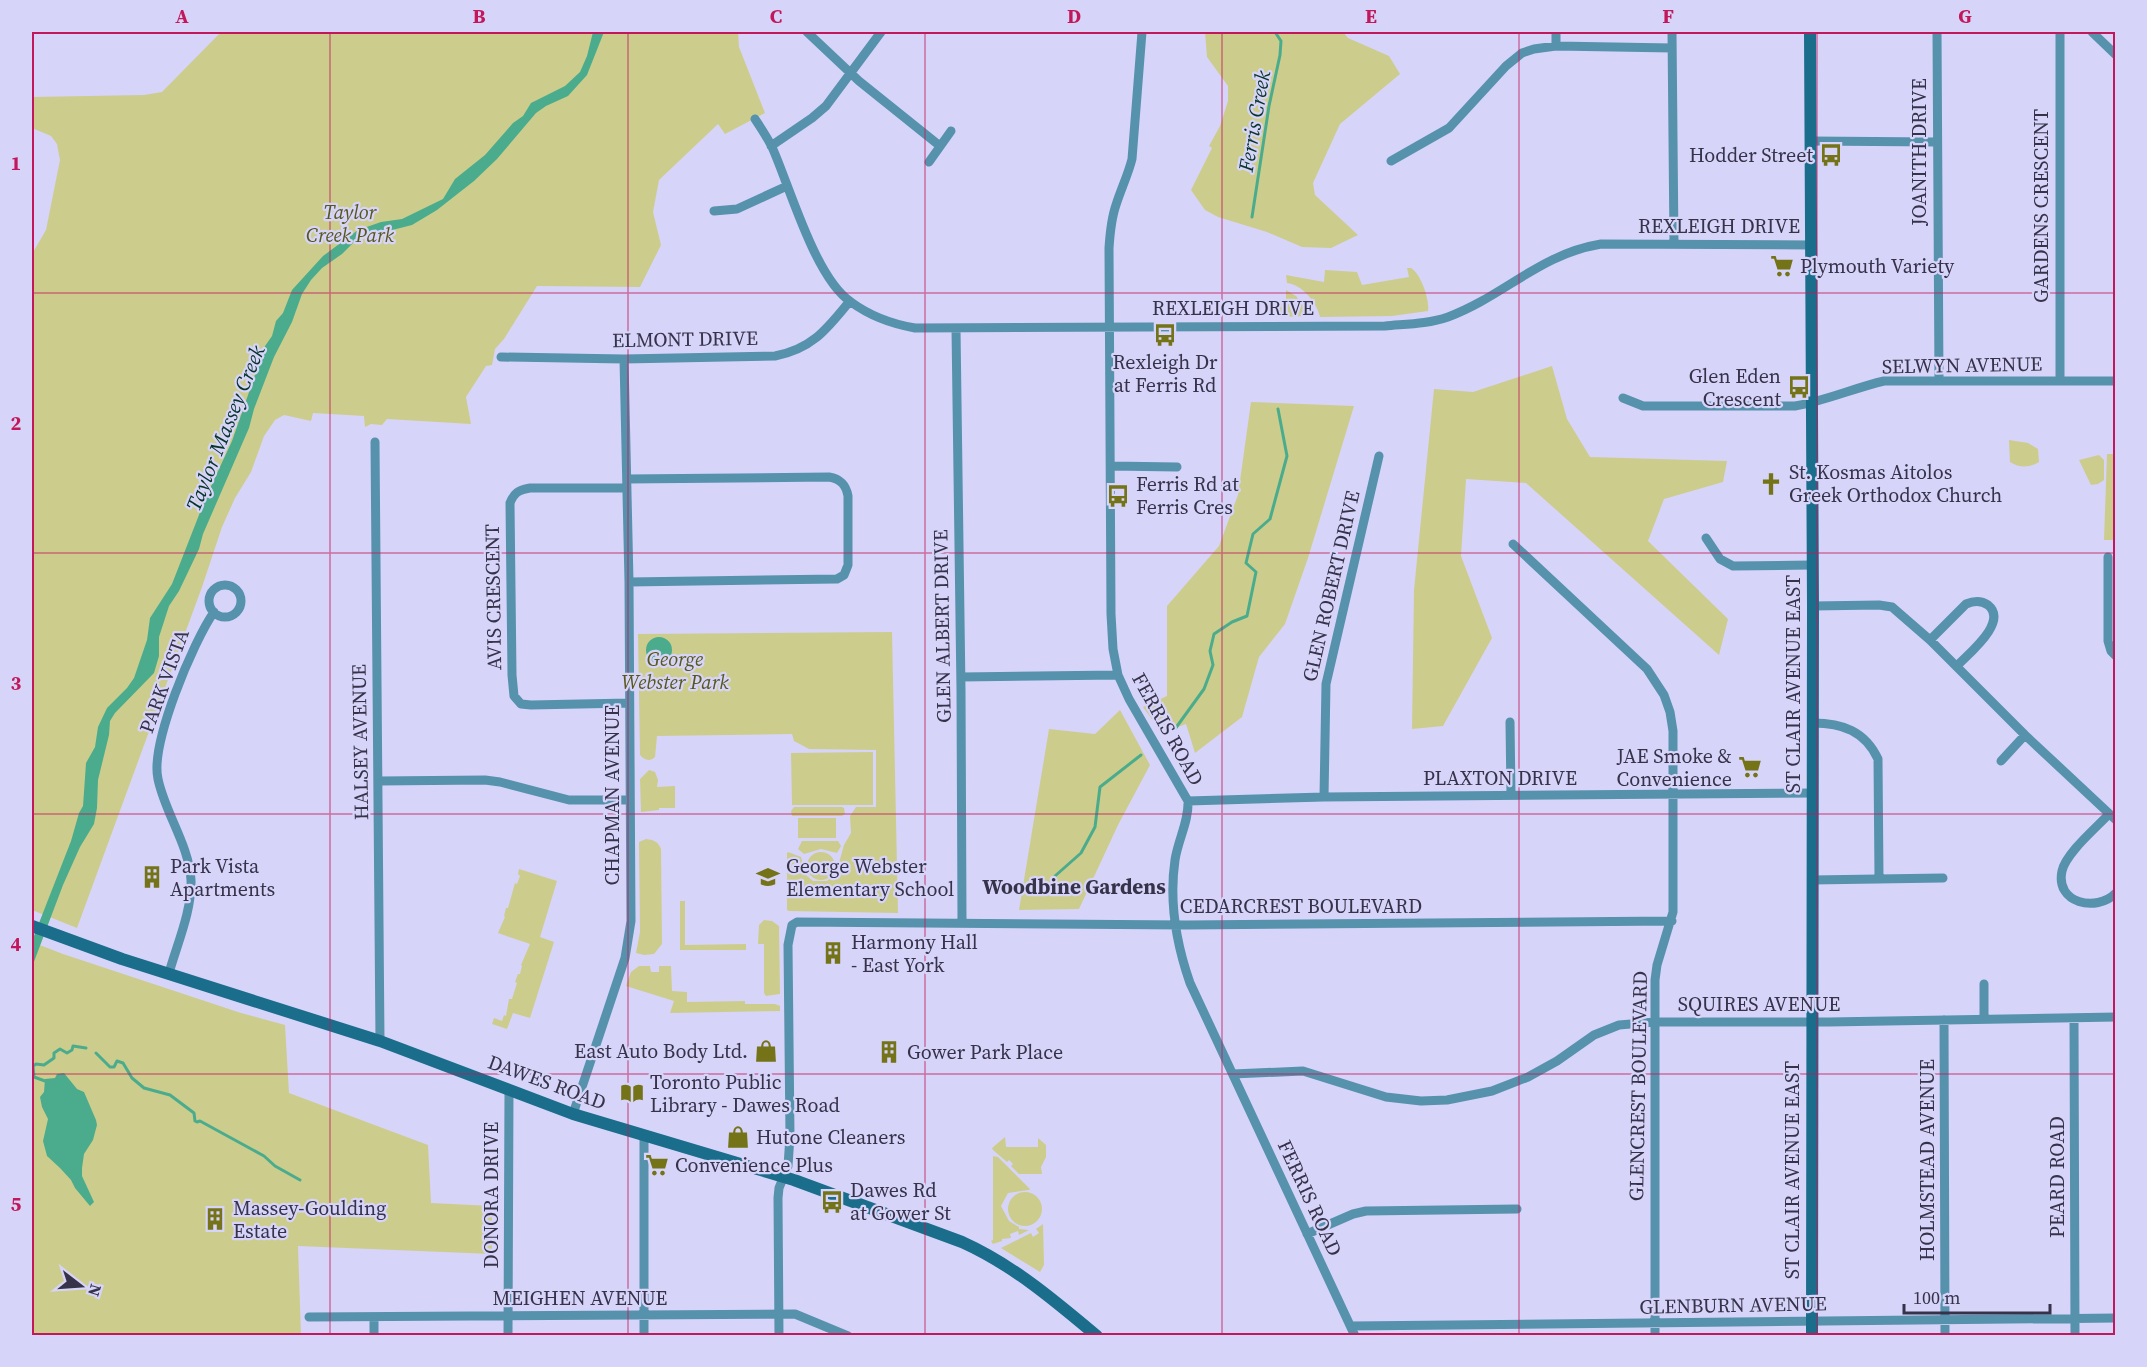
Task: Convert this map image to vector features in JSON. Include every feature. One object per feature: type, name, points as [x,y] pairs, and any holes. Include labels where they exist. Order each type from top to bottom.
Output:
[{"type":"main road","name":"ST CLAIR AVENUE EAST","points":[[1810,32],[1813,606],[1812,1335]]},
{"type":"main road","name":"DAWES ROAD","points":[[32,926],[380,1041],[573,1114],[784,1177],[982,1251],[1027,1279],[1093,1334]]},
{"type":"street","points":[[807,32],[851,73],[940,146]]},
{"type":"street","points":[[771,146],[826,106],[881,32]]},
{"type":"street","name":"FERRIS ROAD","points":[[1142,32],[1132,159],[1115,206],[1111,227],[1111,614],[1113,649],[1118,675],[1129,699],[1188,801],[1186,819],[1174,866],[1175,925],[1190,983],[1353,1331]]},
{"type":"street","points":[[1556,32],[1556,46]]},
{"type":"street","points":[[1672,32],[1674,244]]},
{"type":"street","name":"JOANITH DRIVE","points":[[1936,32],[1939,381]]},
{"type":"street","name":"GARDENS CRESCENT","points":[[2060,32],[2060,381]]},
{"type":"street","points":[[2092,32],[2115,55]]},
{"type":"street","points":[[1391,161],[1449,128],[1514,58],[1528,50],[1556,46],[1672,48]]},
{"type":"street","name":"REXLEIGH DRIVE","points":[[755,119],[771,146],[825,271],[849,302],[893,324],[926,329],[1385,326],[1425,323],[1467,309],[1554,257],[1579,248],[1601,244],[1812,245]]},
{"type":"street","points":[[929,162],[951,131]]},
{"type":"street","points":[[1811,141],[1936,142]]},
{"type":"street","points":[[714,211],[737,209],[787,186]]},
{"type":"street","name":"ELMONT DRIVE","points":[[501,357],[624,359],[783,354],[800,348],[824,332],[849,302]]},
{"type":"street","name":"GLEN ALBERT DRIVE","points":[[956,328],[962,922]]},
{"type":"street","name":"CHAPMAN AVENUE","points":[[573,1114],[625,958],[631,921],[629,582],[624,359]]},
{"type":"street","name":"SELWYN AVENUE","points":[[1812,403],[1884,381],[2115,381]]},
{"type":"street","points":[[1623,398],[1643,406],[1754,407],[1795,406],[1812,403]]},
{"type":"street","name":"HALSEY AVENUE","points":[[375,442],[380,1041]]},
{"type":"street","name":"GLEN ROBERT DRIVE","points":[[1324,797],[1326,684],[1379,456]]},
{"type":"street","points":[[1111,466],[1177,467]]},
{"type":"street","points":[[627,484],[829,477],[840,480],[848,496],[848,565],[844,575],[837,579],[629,582]]},
{"type":"street","name":"AVIS CRESCENT","points":[[627,484],[530,488],[520,490],[513,495],[510,503],[511,640],[512,689],[514,696],[521,704],[629,703]]},
{"type":"street","points":[[1706,538],[1720,559],[1733,566],[1812,565]]},
{"type":"street","name":"GLENCREST BOULEVARD","points":[[1514,544],[1647,669],[1661,687],[1672,721],[1672,921],[1657,964],[1655,1022],[1654,1335]]},
{"type":"street","points":[[2108,557],[2108,641],[2115,656]]},
{"type":"street","points":[[1930,640],[1966,604],[1973,601],[1989,606],[1994,623],[1990,631],[1957,666]]},
{"type":"street","points":[[1813,606],[1879,605],[1892,607],[1930,640],[2025,735],[2112,817],[2067,860],[2062,873],[2063,885],[2074,901],[2096,904],[2109,900],[2115,893]]},
{"type":"street","name":"PARK VISTA","points":[[169,973],[188,907],[190,878],[188,861],[157,778],[157,754],[168,716],[202,628],[214,612]]},
{"type":"street","points":[[961,677],[1118,675]]},
{"type":"street","points":[[1510,722],[1511,795]]},
{"type":"street","points":[[1813,723],[1836,723],[1847,727],[1870,746],[1878,759],[1880,777],[1879,878]]},
{"type":"street","points":[[2001,761],[2025,735]]},
{"type":"street","points":[[379,781],[485,780],[569,800],[630,800]]},
{"type":"street","name":"PLAXTON DRIVE","points":[[1188,801],[1324,797],[1813,793]]},
{"type":"street","points":[[1812,880],[1943,878]]},
{"type":"street","name":"CEDARCREST BOULEVARD","points":[[784,1177],[788,1166],[790,1136],[788,945],[790,930],[797,922],[1175,925],[1672,921]]},
{"type":"street","points":[[1984,984],[1984,1019]]},
{"type":"street","name":"SQUIRES AVENUE","points":[[1233,1074],[1303,1071],[1386,1097],[1421,1101],[1447,1100],[1491,1091],[1528,1077],[1557,1061],[1587,1038],[1619,1025],[1655,1022],[2115,1017]]},
{"type":"street","name":"PEARD ROAD","points":[[2074,1018],[2075,1335]]},
{"type":"street","name":"HOLMSTEAD AVENUE","points":[[1944,1020],[1945,1335]]},
{"type":"street","name":"DONORA DRIVE","points":[[508,1335],[509,1090]]},
{"type":"street","points":[[644,1135],[644,1335]]},
{"type":"street","points":[[779,1335],[778,1198],[784,1177]]},
{"type":"street","points":[[1307,1234],[1353,1214],[1366,1211],[1517,1209]]},
{"type":"street","name":"MEIGHEN AVENUE","points":[[309,1317],[795,1314],[848,1335]]},
{"type":"street","points":[[374,1317],[374,1335]]},
{"type":"street","name":"GLENBURN AVENUE","points":[[1353,1331],[1654,1324],[2115,1318]]},
{"type":"green space","name":"Taylor Creek Park","points":[[221,32],[738,32],[739,47],[765,113],[725,134],[718,124],[659,180],[653,212],[661,245],[640,287],[537,286],[504,339],[495,349],[492,365],[486,366],[466,397],[471,424],[387,419],[382,425],[371,424],[365,427],[364,416],[313,413],[311,421],[284,415],[275,420],[264,436],[251,472],[235,498],[222,527],[77,928],[32,910],[32,254],[46,230],[60,160],[57,144],[51,136],[32,128],[32,97],[144,95],[162,92]]},
{"type":"green space","points":[[1205,32],[1343,32],[1348,38],[1389,56],[1400,74],[1340,124],[1313,183],[1315,195],[1358,235],[1331,248],[1302,247],[1267,232],[1218,217],[1205,210],[1191,190],[1220,126],[1228,101],[1228,86],[1207,57]]},
{"type":"green space","points":[[1407,268],[1415,271],[1421,281],[1428,300],[1428,311],[1392,316],[1320,317],[1312,300],[1303,290],[1287,283],[1286,275],[1324,282],[1325,270],[1357,272],[1362,285],[1409,277]]},
{"type":"green space","points":[[1286,290],[1296,296],[1311,316],[1276,317],[1276,300],[1286,300]]},
{"type":"green space","points":[[1552,366],[1567,419],[1590,457],[1727,461],[1723,482],[1664,499],[1648,541],[1728,619],[1719,655],[1526,483],[1466,479],[1461,556],[1492,638],[1443,726],[1412,729],[1414,590],[1434,389],[1473,392]]},
{"type":"green space","points":[[1251,402],[1354,406],[1308,558],[1285,624],[1259,657],[1242,717],[1195,753],[1186,724],[1162,733],[1143,707],[1167,696],[1167,606],[1219,546],[1238,495]]},
{"type":"green space","points":[[2009,440],[2028,443],[2038,449],[2039,462],[2024,466],[2010,462]]},
{"type":"green space","points":[[2107,454],[2115,454],[2115,540],[2104,540]]},
{"type":"green space","points":[[2099,455],[2104,460],[2104,480],[2091,485],[2079,460]]},
{"type":"green space","name":"George Webster Park","points":[[892,632],[898,913],[789,911],[787,910],[787,853],[801,857],[806,875],[813,881],[827,881],[833,876],[844,845],[851,833],[850,816],[856,807],[876,807],[876,750],[809,749],[794,741],[792,734],[657,736],[655,757],[651,760],[645,759],[640,755],[638,634]]},
{"type":"green space","points":[[1120,710],[1150,765],[1118,825],[1079,909],[1019,910],[1049,729],[1095,734]]},
{"type":"green space","points":[[873,752],[873,805],[792,805],[791,753]]},
{"type":"green space","points":[[649,770],[655,772],[658,780],[657,787],[675,786],[675,808],[659,808],[659,810],[641,812],[640,779]]},
{"type":"green space","points":[[794,807],[842,807],[845,814],[842,816],[792,816],[791,811]]},
{"type":"green space","points":[[798,818],[836,818],[836,838],[798,838]]},
{"type":"green space","points":[[646,839],[655,841],[661,849],[662,944],[654,954],[644,955],[636,953],[640,932],[639,842]]},
{"type":"green space","points":[[802,841],[838,841],[841,846],[837,853],[821,849],[804,854],[798,849]]},
{"type":"green space","points":[[821,852],[831,856],[835,866],[831,876],[821,880],[811,876],[807,866],[811,856]]},
{"type":"green space","points":[[519,869],[557,881],[540,937],[554,942],[530,1018],[513,1013],[507,1029],[492,1024],[494,1018],[502,1021],[504,1015],[506,1016],[509,999],[512,999],[517,983],[515,982],[530,944],[498,933],[515,883],[517,884],[520,876]]},
{"type":"green space","points":[[680,901],[685,901],[685,945],[746,944],[746,950],[680,950]]},
{"type":"green space","points":[[764,920],[772,921],[779,926],[780,994],[766,996],[764,993],[764,944],[758,944],[759,925]]},
{"type":"green space","points":[[32,942],[241,1013],[285,1025],[289,1093],[428,1145],[431,1203],[492,1206],[492,1254],[298,1246],[301,1335],[32,1335]]},
{"type":"green space","points":[[639,966],[650,966],[651,972],[659,972],[659,966],[671,966],[672,991],[687,992],[687,1002],[745,1001],[745,1004],[775,1004],[780,1006],[780,1011],[670,1013],[674,1001],[626,986],[631,972]]},
{"type":"green space","points":[[1005,1137],[1006,1147],[1038,1147],[1038,1138],[1046,1145],[1046,1157],[1041,1167],[1042,1174],[1019,1174],[1011,1166],[1013,1164],[1009,1160],[1007,1162],[993,1150],[992,1148]]},
{"type":"green space","points":[[993,1156],[998,1157],[1030,1189],[1008,1193],[1001,1206],[1009,1221],[1019,1229],[1029,1230],[1019,1235],[1018,1231],[1010,1234],[1011,1238],[1002,1239],[993,1244],[991,1241],[993,1240]]},
{"type":"green space","points":[[1025,1192],[1037,1197],[1042,1209],[1037,1221],[1025,1226],[1013,1221],[1008,1209],[1013,1197]]},
{"type":"green space","points":[[1043,1224],[1044,1265],[1040,1272],[1001,1248],[1031,1233],[1033,1237],[1039,1233],[1036,1229]]},
{"type":"shaded area","points":[[593,32],[604,32],[587,75],[568,96],[536,113],[497,159],[474,181],[437,210],[412,225],[357,239],[342,254],[322,268],[302,294],[292,322],[274,357],[249,428],[203,534],[199,549],[179,591],[169,606],[159,637],[159,656],[154,673],[110,721],[109,735],[98,780],[94,824],[80,847],[63,885],[32,967],[32,941],[83,806],[86,763],[95,747],[98,727],[107,708],[134,678],[147,640],[150,618],[172,584],[206,497],[232,441],[265,346],[272,336],[276,321],[283,313],[292,290],[323,256],[358,230],[381,222],[402,219],[443,199],[455,179],[485,155],[513,123],[523,116],[531,103],[565,86],[580,72]]},
{"type":"shaded area","points":[[659,637],[668,641],[672,650],[668,659],[659,663],[650,659],[646,650],[650,641]]},
{"type":"shaded area","points":[[64,1073],[77,1089],[84,1092],[97,1125],[93,1140],[84,1154],[82,1168],[82,1176],[94,1202],[90,1206],[71,1180],[47,1156],[43,1141],[48,1119],[40,1097],[44,1092],[45,1079],[55,1078],[57,1074]]},
{"type":"waterway","name":"Ferris Creek","points":[[1252,217],[1269,106],[1280,55],[1281,41],[1275,32]]},
{"type":"waterway","points":[[1175,729],[1204,689],[1213,665],[1210,651],[1214,634],[1232,622],[1247,616],[1256,572],[1246,563],[1253,534],[1270,519],[1287,456],[1278,409]]},
{"type":"waterway","points":[[1055,876],[1081,853],[1095,827],[1100,787],[1141,755]]},
{"type":"waterway","points":[[45,1081],[34,1077],[33,1066],[44,1065],[54,1058],[54,1053],[60,1049],[67,1053],[72,1050],[73,1046],[86,1048]]},
{"type":"waterway","points":[[96,1053],[110,1067],[114,1067],[117,1061],[123,1063],[132,1078],[144,1088],[170,1095],[194,1113],[195,1121],[200,1121],[264,1156],[275,1166],[300,1180]]},
{"type":"place","name":"Hodder Street","points":[[1831,155]]},
{"type":"place","name":"Plymouth Variety","points":[[1782,266]]},
{"type":"place","name":"Rexleigh Dr at Ferris Rd","points":[[1165,335]]},
{"type":"place","name":"Glen Eden Crescent","points":[[1799,387]]},
{"type":"place","name":"St. Kosmas Aitolos Greek Orthodox Church","points":[[1771,484]]},
{"type":"place","name":"Ferris Rd at Ferris Cres","points":[[1118,496]]},
{"type":"place","name":"JAE Smoke & Convenience","points":[[1750,767]]},
{"type":"place","name":"Park Vista Apartments","points":[[152,877]]},
{"type":"place","name":"George Webster Elementary School","points":[[768,877]]},
{"type":"place","name":"Harmony Hall - East York","points":[[833,953]]},
{"type":"place","name":"East Auto Body Ltd.","points":[[766,1051]]},
{"type":"place","name":"Gower Park Place","points":[[889,1052]]},
{"type":"place","name":"Toronto Public Library - Dawes Road","points":[[632,1093]]},
{"type":"place","name":"Hutone Cleaners","points":[[738,1137]]},
{"type":"place","name":"Convenience Plus","points":[[657,1165]]},
{"type":"place","name":"Dawes Rd at Gower St","points":[[832,1202]]},
{"type":"place","name":"Massey-Goulding Estate","points":[[215,1219]]},
{"type":"district","name":"Woodbine Gardens","points":[[1074,886]]},
{"type":"water label","name":"Taylor Massey Creek","points":[[225,428]]}]
